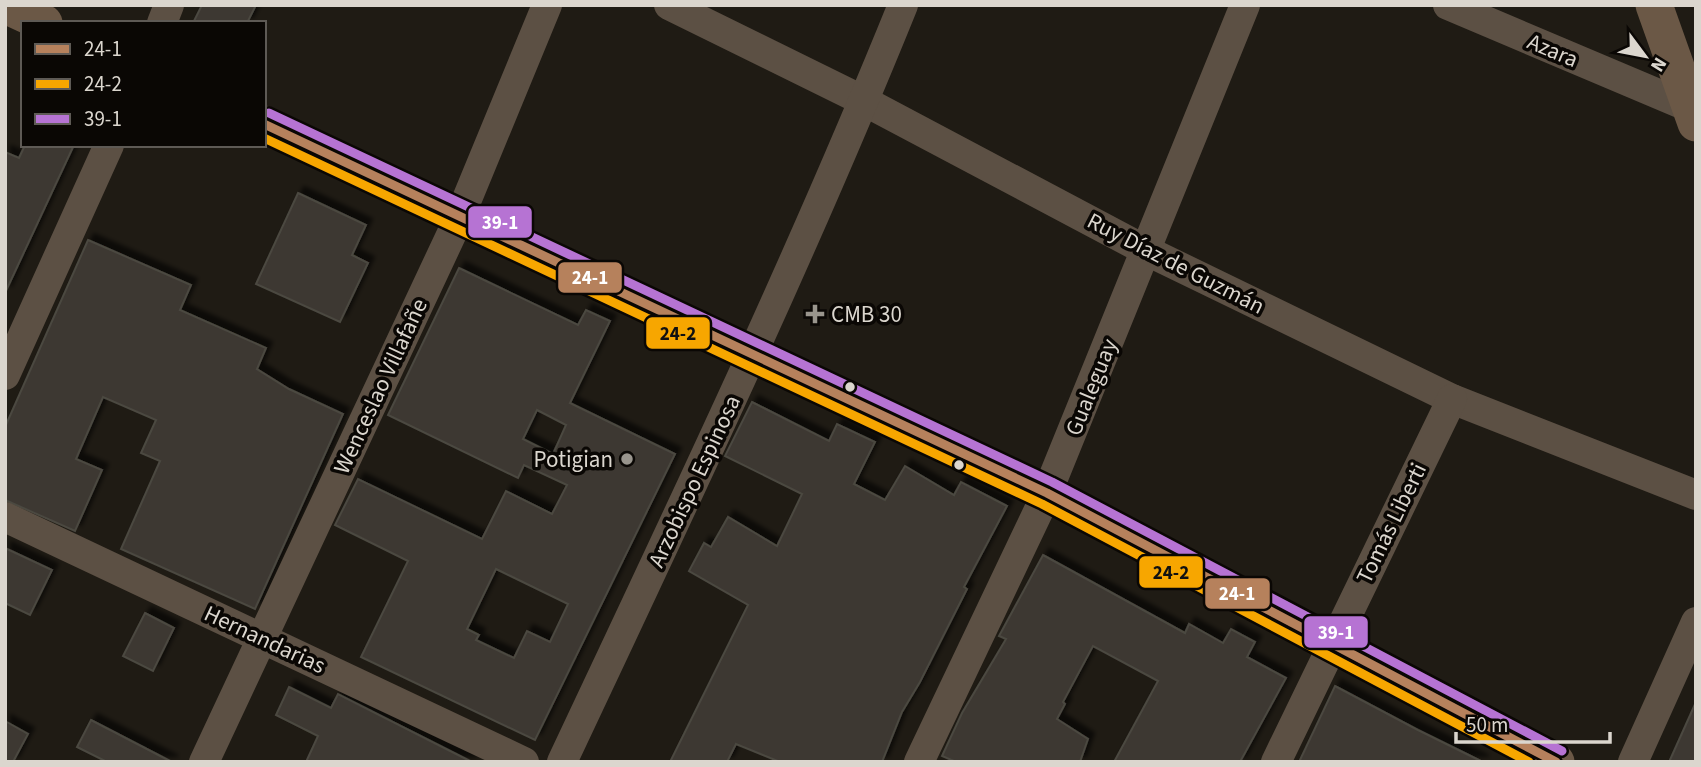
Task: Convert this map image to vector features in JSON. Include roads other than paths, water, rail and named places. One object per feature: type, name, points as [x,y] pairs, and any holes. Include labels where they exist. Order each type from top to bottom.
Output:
[{"type":"main road","points":[[5,5],[40,21]]},
{"type":"main road","points":[[1654,5],[1694,114]]},
{"type":"main road","points":[[1676,5],[1696,62]]},
{"type":"main road","points":[[266,125],[1048,493],[1556,762]]},
{"type":"street","name":"Wenceslao Villafañe","points":[[204,762],[460,215],[547,5]]},
{"type":"street","name":"Ruy Díaz de Guzmán","points":[[668,5],[864,102],[1147,251],[1451,399],[1683,491]]},
{"type":"street","name":"Arzobispo Espinosa","points":[[562,762],[754,353],[864,102],[903,5]]},
{"type":"street","name":"Gualeguay","points":[[919,762],[1048,493],[1245,5]]},
{"type":"street","name":"Azara","points":[[1448,5],[1694,114]]},
{"type":"street","points":[[5,375],[108,147]]},
{"type":"street","name":"Tomás Liberti","points":[[1276,762],[1451,399]]},
{"type":"street","points":[[1683,491],[1696,509]]},
{"type":"street","name":"Hernandarias","points":[[5,517],[524,762]]},
{"type":"street","points":[[1633,762],[1696,622]]},
{"type":"place","name":"CMB 30","points":[[815,314]]},
{"type":"place","name":"Potigian","points":[[627,459]]}]
